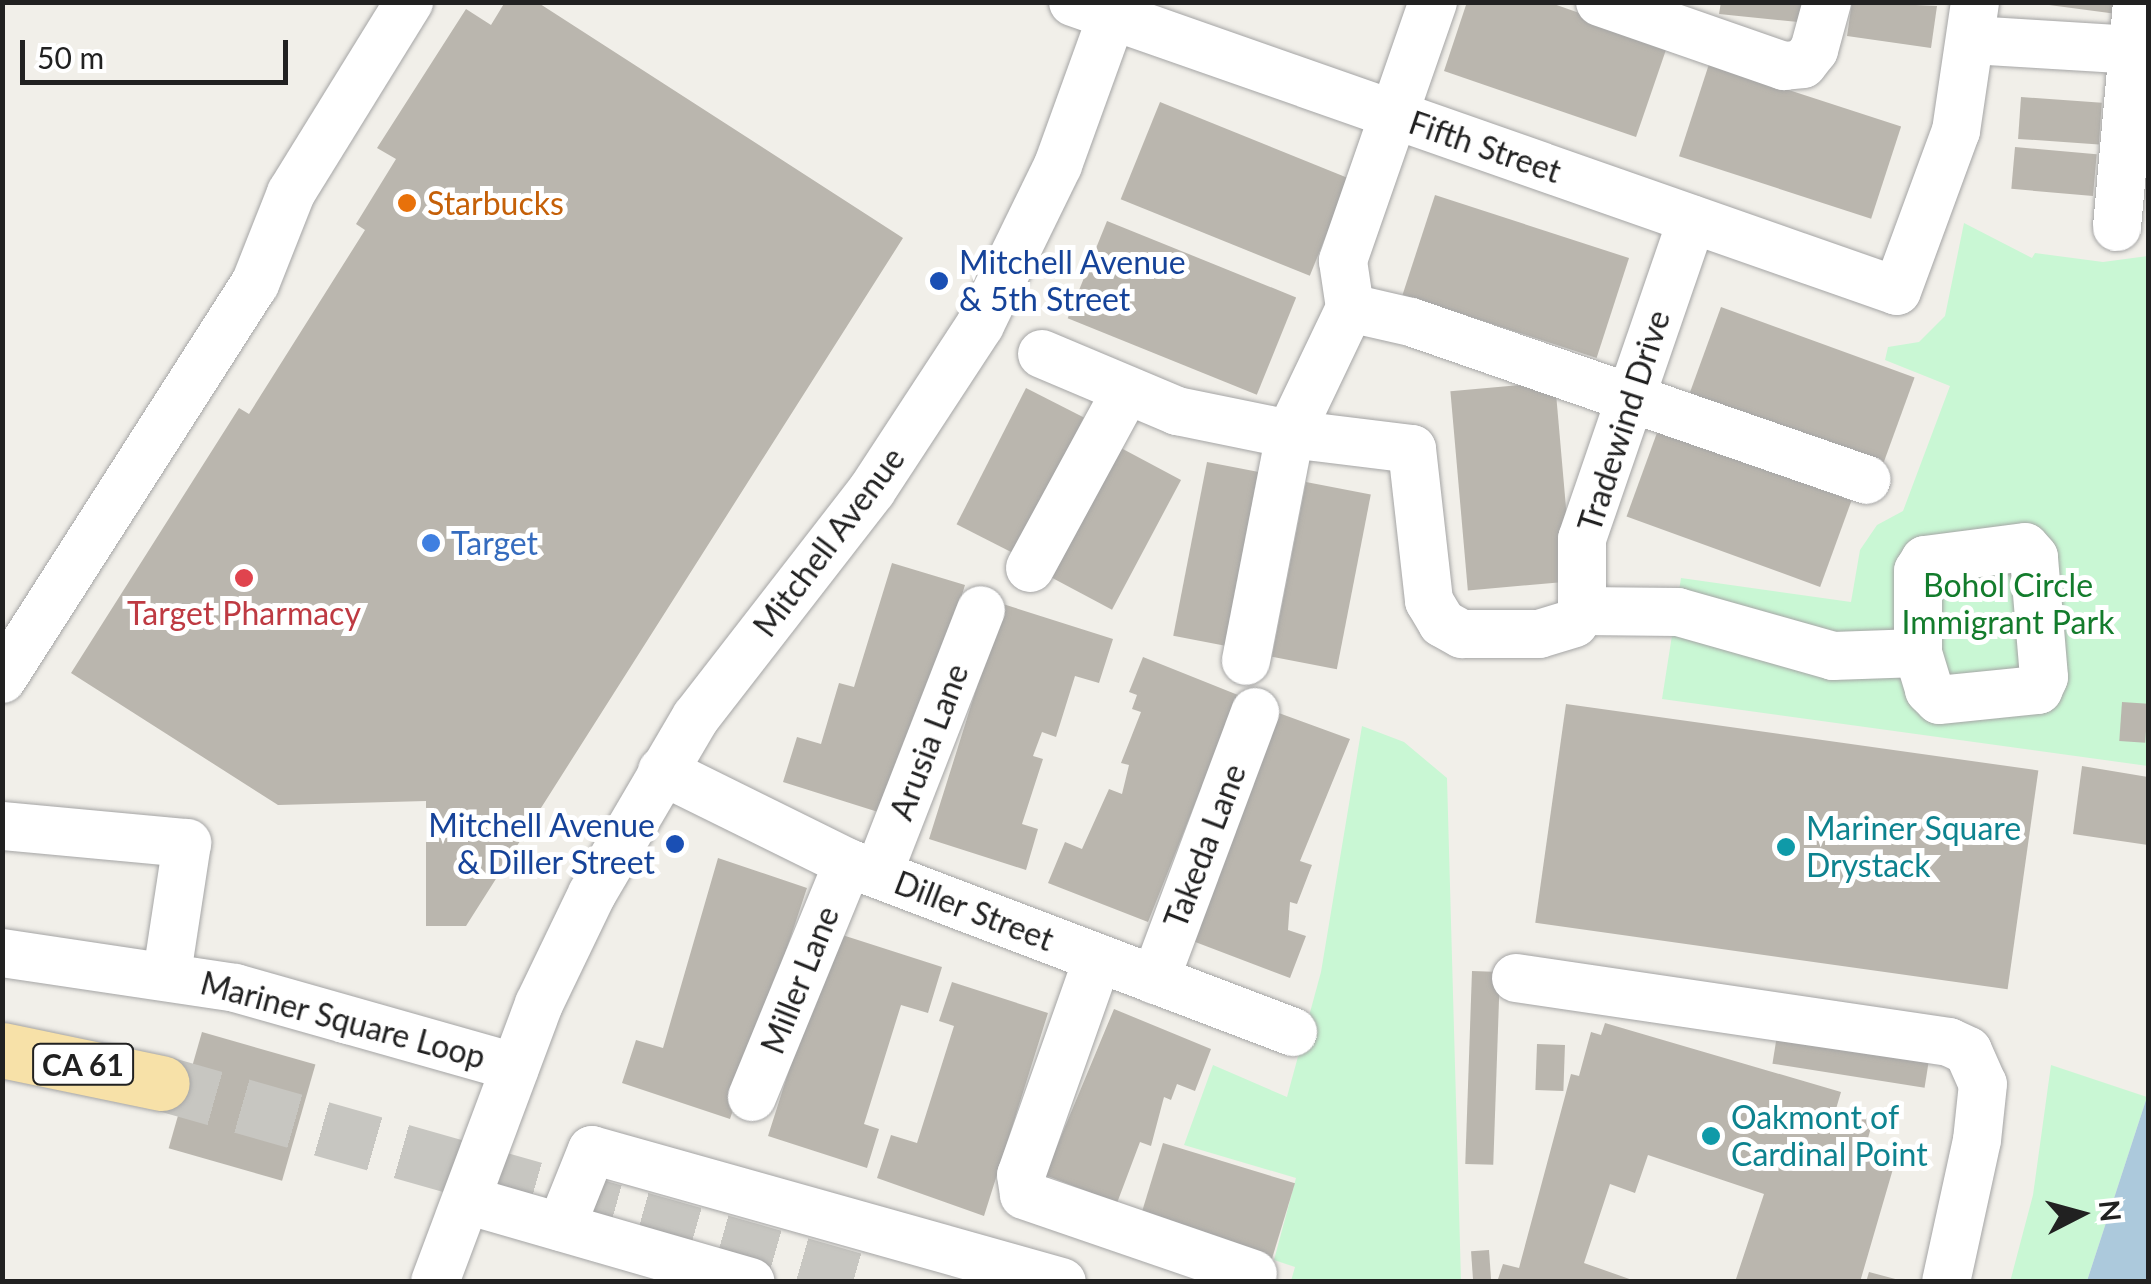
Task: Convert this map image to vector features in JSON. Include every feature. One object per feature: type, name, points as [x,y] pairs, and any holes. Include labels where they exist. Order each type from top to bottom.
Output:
[{"type":"main road","name":"CA 61","points":[[2,1050],[162,1082]]},
{"type":"street","points":[[2,678],[255,284],[291,193],[409,2]]},
{"type":"street","points":[[1246,661],[1290,434],[1350,308],[1343,261],[1433,2]]},
{"type":"street","points":[[1600,2],[1784,66],[1803,64],[1814,50],[1827,2]]},
{"type":"street","points":[[2117,228],[2137,2]]},
{"type":"street","name":"Fifth Street","points":[[1101,7],[1392,115],[1897,291],[1956,131],[1973,21]]},
{"type":"street","name":"Mitchell Avenue","points":[[515,1067],[563,951],[662,771],[737,662],[872,490],[953,370],[1027,234],[1101,7]]},
{"type":"street","points":[[1973,21],[2133,50]]},
{"type":"street","name":"Tradewind Drive","points":[[1582,611],[1582,539],[1692,220]]},
{"type":"street","points":[[1350,308],[1629,397],[1866,480]]},
{"type":"street","points":[[1042,354],[1177,411],[1290,434],[1412,449],[1429,601],[1442,623],[1462,634],[1539,634],[1574,623],[1582,611],[1678,612],[1833,656],[1918,654]]},
{"type":"street","points":[[1030,568],[1126,391]]},
{"type":"street","name":"Arusia Lane","points":[[863,868],[981,610]]},
{"type":"street","name":"Takeda Lane","points":[[1155,980],[1256,712]]},
{"type":"street","name":"Diller Street","points":[[662,771],[863,868],[1293,1032]]},
{"type":"street","points":[[2,826],[187,843],[167,974]]},
{"type":"street","name":"Miller Lane","points":[[752,1096],[863,868]]},
{"type":"street","name":"Mariner Square Loop","points":[[2,953],[167,974],[376,1023],[515,1067],[470,1201],[435,1282]]},
{"type":"street","points":[[1098,958],[1021,1175],[1024,1195],[1254,1274]]},
{"type":"street","points":[[1516,978],[1949,1042],[1968,1051],[1980,1066],[1981,1102],[1946,1282]]},
{"type":"street","points":[[561,1227],[592,1150],[1062,1282]]},
{"type":"street","points":[[470,1201],[751,1282]]},
{"type":"green space","name":"Bohol Circle Immigrant Park","points":[[1964,223],[2032,258],[2035,253],[2103,262],[2148,256],[2148,766],[1662,699],[1681,578],[1851,602],[1860,550],[1877,525],[1903,511],[1950,386],[1885,360],[1888,347],[1919,342],[1945,316]]},
{"type":"green space","points":[[1362,726],[1404,742],[1447,778],[1461,1281],[1291,1281],[1295,1267],[1274,1260],[1296,1178],[1184,1145],[1213,1065],[1287,1097],[1321,972]]},
{"type":"green space","points":[[2051,1065],[2147,1097],[2087,1281],[2010,1282],[2033,1195]]},
{"type":"water","points":[[2148,1093],[2148,1281],[2087,1281],[2147,1097]]},
{"type":"building","name":"Target","points":[[505,2],[537,2],[903,238],[466,926],[426,926],[426,801],[278,805],[71,673],[239,408],[249,414],[365,230],[356,224],[396,159],[377,148],[466,9],[491,25]]},
{"type":"building","points":[[1467,2],[1548,2],[1668,44],[1636,137],[1444,71]]},
{"type":"building","points":[[1721,2],[1810,2],[1808,23],[1719,14]]},
{"type":"building","points":[[1852,2],[1937,6],[1931,48],[1847,36]]},
{"type":"building","points":[[2026,2],[2119,2],[2117,14]]},
{"type":"building","points":[[1709,64],[1901,126],[1871,219],[1679,156]]},
{"type":"building","points":[[2021,97],[2102,103],[2099,145],[2018,139]]},
{"type":"building","points":[[1160,102],[1349,178],[1310,276],[1121,199]]},
{"type":"building","points":[[2015,147],[2097,154],[2093,196],[2011,189]]},
{"type":"building","points":[[1435,195],[1629,258],[1597,358],[1403,295]]},
{"type":"building","points":[[1107,221],[1296,297],[1257,395],[1068,318]]},
{"type":"building","points":[[1721,307],[1915,377],[1883,464],[1690,393]]},
{"type":"building","points":[[1555,382],[1572,581],[1468,590],[1450,391]]},
{"type":"building","points":[[1026,388],[1084,418],[1014,554],[957,524]]},
{"type":"building","points":[[1658,430],[1852,500],[1820,587],[1627,516]]},
{"type":"building","points":[[1121,448],[1181,480],[1112,610],[1052,578]]},
{"type":"building","points":[[1207,462],[1272,475],[1238,648],[1173,636]]},
{"type":"building","points":[[1306,482],[1371,495],[1337,669],[1272,657]]},
{"type":"building","points":[[892,563],[965,585],[894,817],[783,782],[797,737],[821,744],[839,683],[854,687]]},
{"type":"building","points":[[1003,604],[1113,639],[1099,683],[1075,676],[1056,737],[1042,732],[1033,756],[1043,759],[1022,824],[1038,829],[1026,870],[929,839]]},
{"type":"building","points":[[1143,657],[1238,695],[1148,922],[1048,883],[1065,842],[1082,849],[1109,789],[1122,794],[1129,765],[1121,763],[1141,712],[1132,709],[1137,695],[1129,692]]},
{"type":"building","points":[[2122,702],[2148,704],[2145,743],[2119,741]]},
{"type":"building","name":"Mariner Square Drystack","points":[[1566,704],[2038,770],[2008,989],[1535,923]]},
{"type":"building","points":[[1276,712],[1350,739],[1300,861],[1312,865],[1297,904],[1290,902],[1288,930],[1306,936],[1290,978],[1190,940]]},
{"type":"building","points":[[2082,766],[2148,777],[2148,845],[2073,834]]},
{"type":"building","points":[[718,858],[807,888],[730,1119],[622,1083],[636,1040],[663,1048]]},
{"type":"building","points":[[833,932],[942,967],[928,1013],[901,1005],[864,1124],[879,1129],[867,1168],[768,1136]]},
{"type":"building","points":[[1472,971],[1500,972],[1493,1165],[1465,1164]]},
{"type":"building","points":[[952,982],[1048,1013],[984,1216],[877,1178],[891,1135],[917,1143],[954,1026],[939,1021]]},
{"type":"building","points":[[1114,1009],[1211,1049],[1195,1091],[1177,1084],[1171,1100],[1164,1097],[1151,1146],[1140,1142],[1117,1203],[1045,1175]]},
{"type":"building","name":"Oakmont of Cardinal Point","points":[[1605,1023],[1841,1092],[1836,1109],[1873,1120],[1864,1153],[1895,1162],[1860,1282],[1735,1282],[1764,1194],[1648,1155],[1635,1193],[1610,1184],[1584,1263],[1638,1282],[1497,1282],[1503,1264],[1519,1268],[1571,1074],[1579,1076],[1591,1032],[1601,1035]]},
{"type":"building","points":[[202,1032],[315,1065],[282,1181],[169,1148]]},
{"type":"building","points":[[1777,1035],[1929,1059],[1925,1088],[1772,1064]]},
{"type":"building","points":[[1537,1044],[1565,1045],[1563,1091],[1535,1090]]},
{"type":"building","points":[[1163,1143],[1295,1183],[1272,1259],[1140,1219]]},
{"type":"building","points":[[1489,1250],[1491,1282],[1473,1282],[1471,1251]]},
{"type":"building","points":[[1869,1272],[1899,1280],[1899,1282],[1866,1282]]},
{"type":"tunnel","points":[[162,1083],[863,1282]]},
{"type":"place","name":"Starbucks","points":[[407,203]]},
{"type":"place","name":"Mitchell Avenue & 5th Street","points":[[939,281]]},
{"type":"place","name":"Target","points":[[431,543]]},
{"type":"place","name":"Target Pharmacy","points":[[244,578]]},
{"type":"place","name":"Mitchell Avenue & Diller Street","points":[[675,844]]},
{"type":"place","name":"Mariner Square Drystack","points":[[1786,847]]},
{"type":"place","name":"Oakmont of Cardinal Point","points":[[1711,1136]]}]
